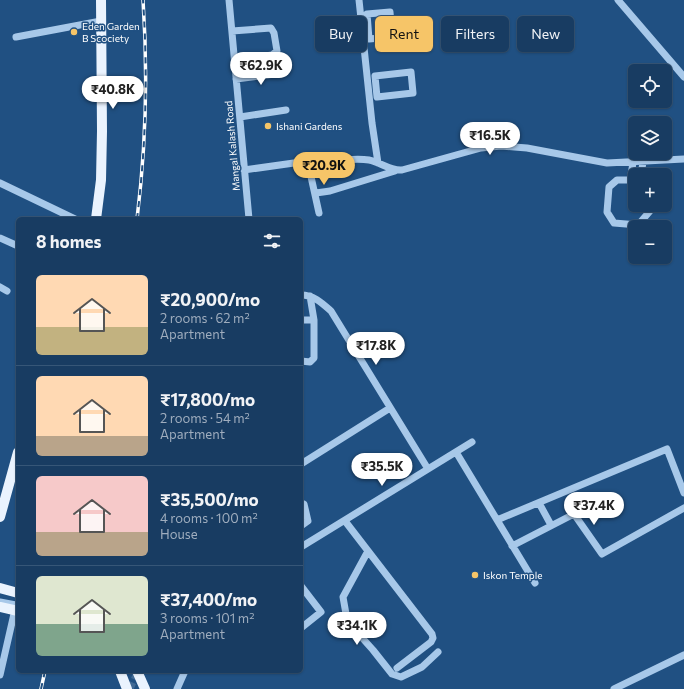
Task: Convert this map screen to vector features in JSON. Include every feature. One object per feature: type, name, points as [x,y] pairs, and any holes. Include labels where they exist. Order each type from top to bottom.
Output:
[{"type":"main road","points":[[96,217],[101,180],[101,0]]},
{"type":"main road","points":[[0,516],[16,459]]},
{"type":"main road","points":[[0,588],[16,592]]},
{"type":"main road","points":[[0,607],[16,611]]},
{"type":"main road","points":[[121,673],[127,689]]},
{"type":"main road","points":[[138,673],[145,689]]},
{"type":"street","name":"Mangal Kalash Road","points":[[229,0],[249,217]]},
{"type":"street","points":[[359,0],[364,16],[366,14],[390,12],[392,37],[369,39],[367,38]]},
{"type":"street","points":[[618,0],[684,77]]},
{"type":"street","points":[[16,37],[101,20]]},
{"type":"street","points":[[232,31],[271,28],[274,33],[277,51],[272,55],[235,60]]},
{"type":"street","points":[[367,52],[369,96],[378,163]]},
{"type":"street","points":[[369,96],[377,95],[377,97],[413,93],[411,72],[375,76],[377,95]]},
{"type":"street","points":[[236,79],[282,73]]},
{"type":"street","points":[[240,117],[286,110]]},
{"type":"street","points":[[316,193],[330,191],[395,171],[408,169],[481,148],[502,146],[527,148],[603,162],[633,163],[684,159]]},
{"type":"street","points":[[244,170],[301,162],[308,163],[362,160],[378,163],[395,171]]},
{"type":"street","points":[[642,168],[643,162]]},
{"type":"street","points":[[308,163],[316,193],[319,213]]},
{"type":"street","points":[[633,163],[633,168]]},
{"type":"street","points":[[628,180],[617,180],[609,188],[607,212],[614,223],[638,225],[649,212]]},
{"type":"street","points":[[0,183],[71,217]]},
{"type":"street","points":[[0,238],[16,245]]},
{"type":"street","points":[[0,287],[7,291]]},
{"type":"street","points":[[303,295],[310,296],[322,302],[331,311],[428,469]]},
{"type":"street","points":[[303,361],[310,362],[314,358],[314,320],[310,296]]},
{"type":"street","points":[[303,320],[314,320]]},
{"type":"street","points":[[303,463],[390,408]]},
{"type":"street","points":[[303,546],[472,442]]},
{"type":"street","points":[[497,520],[667,449],[684,493]]},
{"type":"street","points":[[456,452],[535,583]]},
{"type":"street","points":[[539,502],[551,525]]},
{"type":"street","points":[[303,504],[308,521],[303,525]]},
{"type":"street","points":[[512,546],[574,514],[602,554],[684,508]]},
{"type":"street","points":[[344,521],[432,634],[433,638],[431,642],[397,668]]},
{"type":"street","points":[[368,551],[343,597],[346,614],[356,632],[374,650],[392,674],[401,677],[422,667],[438,652]]},
{"type":"street","points":[[303,589],[321,612],[303,626]]},
{"type":"street","points":[[0,602],[16,605],[0,675]]},
{"type":"street","points":[[614,689],[684,655]]},
{"type":"street","points":[[177,689],[184,673]]},
{"type":"tunnel","points":[[130,689],[137,673]]},
{"type":"railway","points":[[137,217],[144,137],[146,83],[143,0]]},
{"type":"railway","points":[[41,689],[45,673]]},
{"type":"place","name":"Eden Garden B Scociety","points":[[74,32]]},
{"type":"place","name":"Ishani Gardens","points":[[268,126]]},
{"type":"place","name":"Iskon Temple","points":[[475,575]]}]
